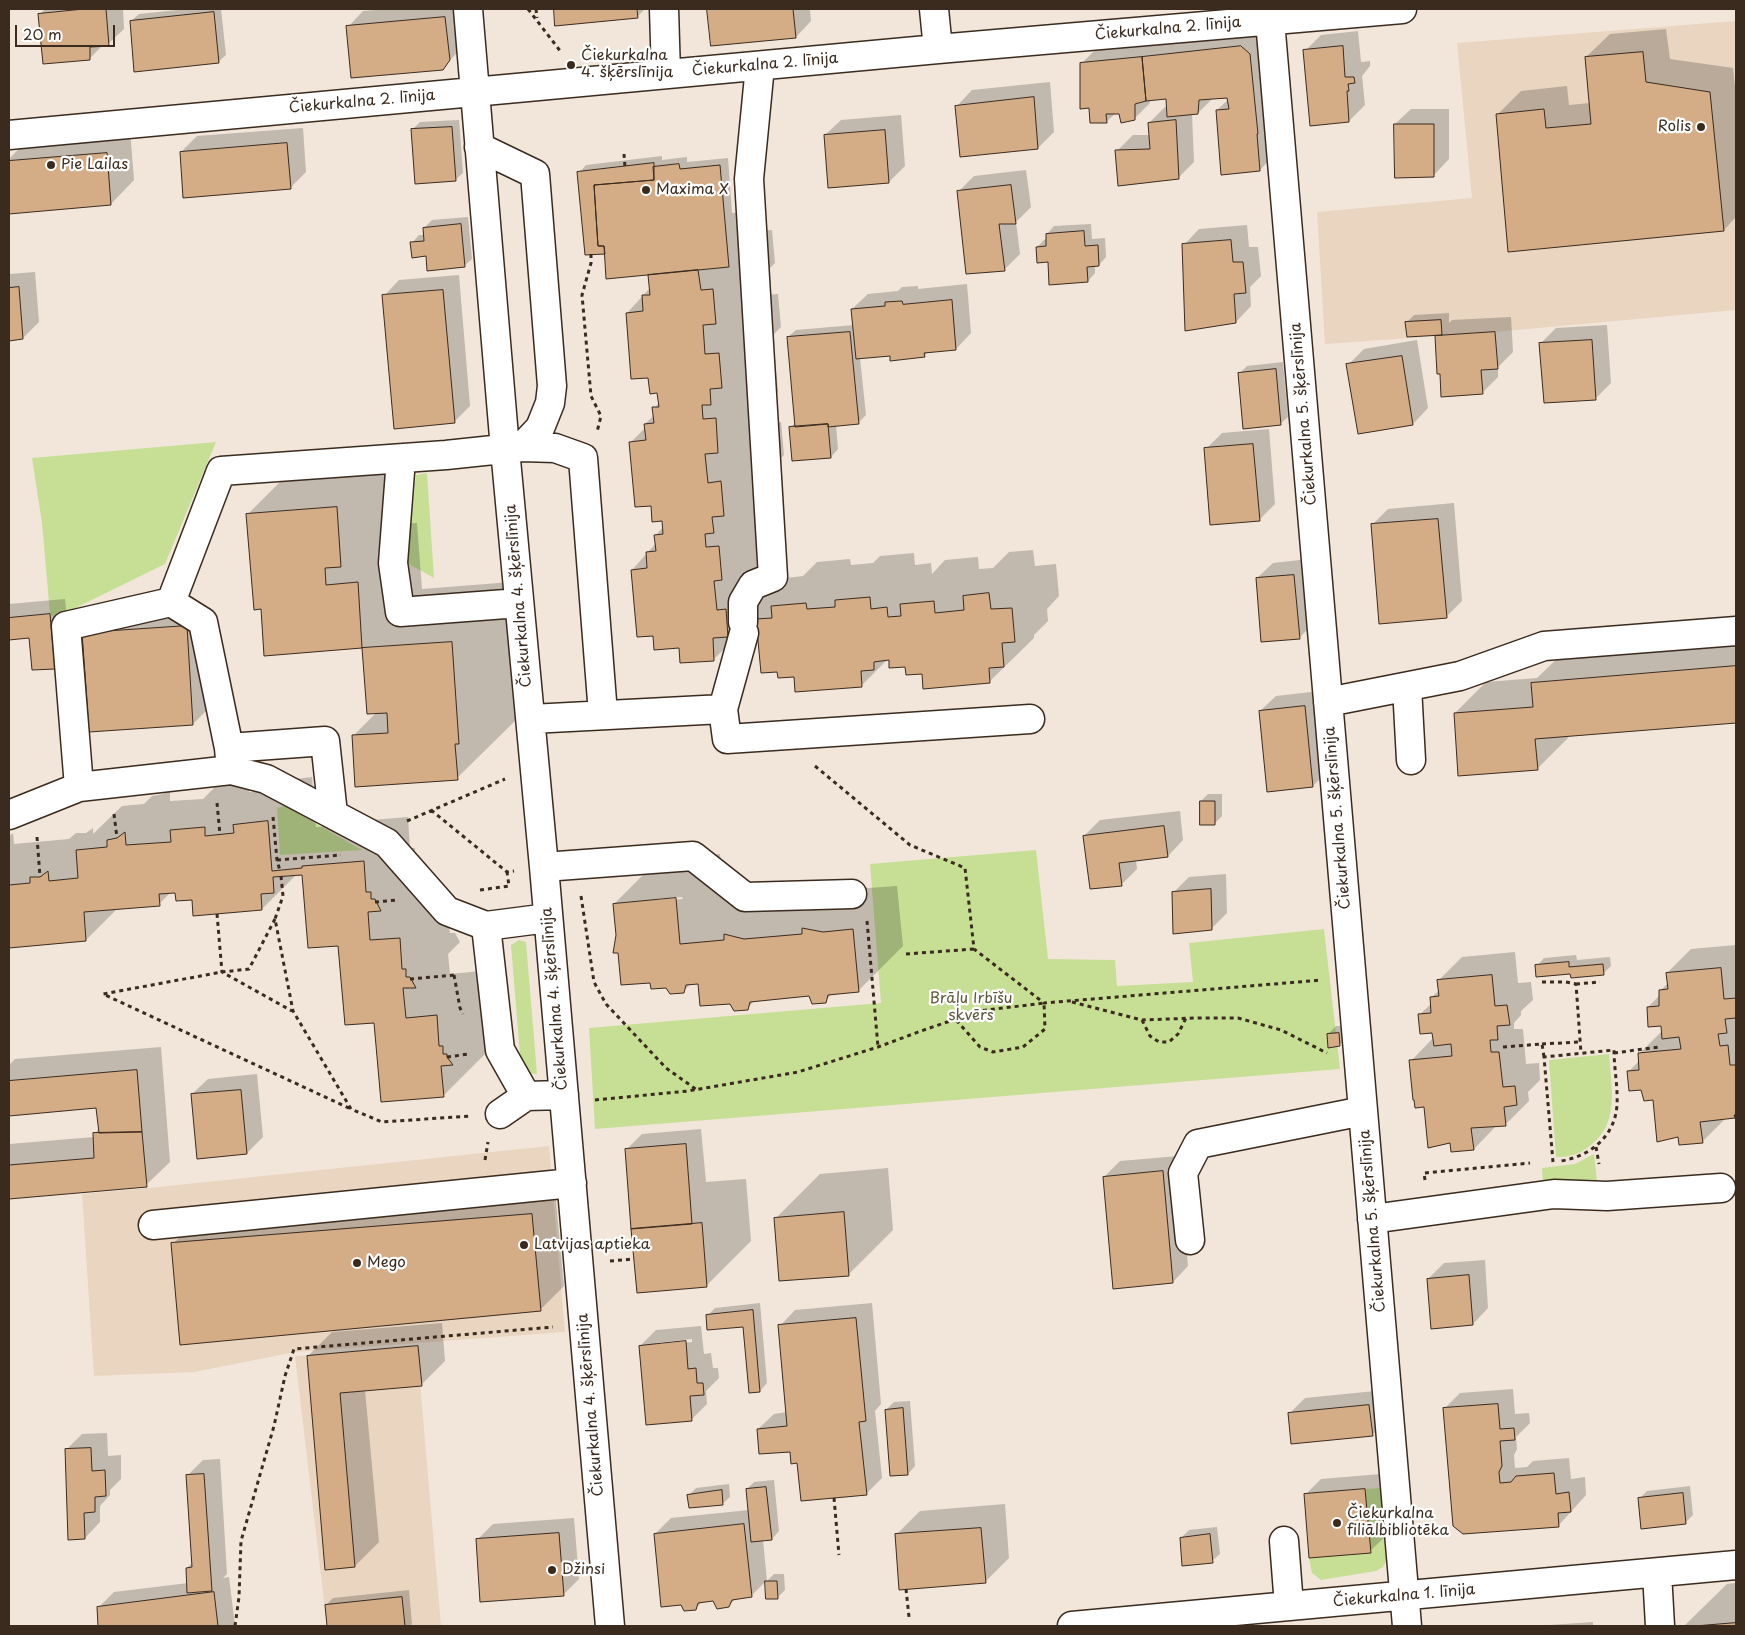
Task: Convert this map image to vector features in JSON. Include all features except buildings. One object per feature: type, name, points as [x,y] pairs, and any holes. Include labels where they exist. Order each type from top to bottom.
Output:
[{"type":"street","name":"Čiekurkalna 4. šķērslīnija","points":[[468,9],[479,147],[514,448],[519,603],[531,719],[533,869],[548,918],[576,1098],[572,1183],[610,1626]]},
{"type":"street","points":[[664,9],[666,74]]},
{"type":"street","points":[[934,9],[938,49]]},
{"type":"street","name":"Čiekurkalna 2. līnija","points":[[9,135],[760,66],[1270,15],[1402,9]]},
{"type":"street","name":"Čiekurkalna 5. šķērslīnija","points":[[1270,15],[1407,1626]]},
{"type":"street","points":[[760,66],[749,179],[773,577],[753,584],[744,602],[744,628],[723,709],[727,739],[1030,719]]},
{"type":"street","points":[[479,147],[536,174],[552,386],[550,403],[540,428],[514,448]]},
{"type":"street","points":[[171,602],[221,471],[401,459],[514,448],[555,448],[583,458],[603,714]]},
{"type":"street","points":[[401,459],[393,563],[400,612],[519,603]]},
{"type":"street","points":[[79,787],[66,626],[171,602],[204,622],[230,759]]},
{"type":"street","points":[[1328,702],[1460,676],[1544,646],[1736,631]]},
{"type":"street","points":[[1407,686],[1411,760]]},
{"type":"street","points":[[531,719],[723,709]]},
{"type":"street","points":[[9,815],[79,787],[325,741],[333,814]]},
{"type":"street","points":[[230,759],[387,844],[447,911],[486,926],[548,918]]},
{"type":"street","points":[[533,869],[693,856],[745,897],[852,894]]},
{"type":"street","points":[[486,926],[500,1050],[526,1096]]},
{"type":"street","points":[[500,1114],[526,1096],[576,1098]]},
{"type":"street","points":[[1190,1240],[1183,1173],[1198,1144],[1363,1111]]},
{"type":"street","points":[[153,1225],[572,1183]]},
{"type":"street","points":[[1372,1219],[1554,1194],[1607,1196],[1721,1188]]},
{"type":"street","points":[[1284,1541],[1289,1606]]},
{"type":"street","name":"Čiekurkalna 1. līnija","points":[[1072,1626],[1736,1565]]},
{"type":"street","points":[[1657,1572],[1660,1626]]},
{"type":"path","points":[[528,9],[565,58],[570,83]]},
{"type":"path","points":[[536,9],[537,20]]},
{"type":"path","points":[[624,154],[625,166]]},
{"type":"path","points":[[583,458],[596,437],[601,416],[592,396],[582,295],[592,263],[591,254]]},
{"type":"path","points":[[794,735],[803,756],[910,845],[965,868],[974,949]]},
{"type":"path","points":[[372,836],[511,777]]},
{"type":"path","points":[[270,781],[277,860],[280,871]]},
{"type":"path","points":[[217,800],[220,835]]},
{"type":"path","points":[[114,808],[117,838]]},
{"type":"path","points":[[431,810],[507,872],[533,869]]},
{"type":"path","points":[[37,830],[40,877]]},
{"type":"path","points":[[277,860],[345,855]]},
{"type":"path","points":[[281,876],[283,896],[276,919],[249,969],[222,972],[103,994],[350,1109],[382,1122],[500,1114]]},
{"type":"path","points":[[581,895],[594,982],[606,1004],[666,1068],[697,1090]]},
{"type":"path","points":[[217,914],[222,972]]},
{"type":"path","points":[[276,919],[293,1011],[350,1109]]},
{"type":"path","points":[[906,954],[974,949],[1044,1003]]},
{"type":"path","points":[[222,972],[293,1011]]},
{"type":"path","points":[[410,979],[491,972]]},
{"type":"path","points":[[576,1098],[697,1090],[798,1072],[872,1050],[920,1031],[979,1012],[1044,1003],[1352,977]]},
{"type":"path","points":[[1542,982],[1576,984],[1600,982]]},
{"type":"path","points":[[1576,984],[1581,1053]]},
{"type":"path","points":[[1069,1001],[1142,1020],[1238,1018],[1281,1030],[1327,1053]]},
{"type":"path","points":[[956,1020],[980,1047],[994,1052],[1023,1047],[1045,1029],[1044,1003]]},
{"type":"path","points":[[1142,1020],[1150,1036],[1159,1042],[1169,1042],[1178,1034],[1186,1018]]},
{"type":"path","points":[[1503,1048],[1580,1042]]},
{"type":"path","points":[[1542,1044],[1551,1162],[1579,1157],[1596,1147],[1607,1135],[1614,1121],[1617,1107],[1614,1050],[1544,1057]]},
{"type":"path","points":[[1614,1053],[1659,1048]]},
{"type":"path","points":[[1426,1187],[1424,1173],[1530,1163]]},
{"type":"path","points":[[235,1626],[239,1598],[241,1542],[294,1349],[561,1326]]},
{"type":"path","points":[[834,1498],[839,1555]]},
{"type":"path","points":[[906,1589],[909,1617]]},
{"type":"shaded area","points":[[1736,21],[1736,310],[1495,332],[1325,344],[1317,212],[1472,198],[1457,43]]},
{"type":"shaded area","points":[[549,1146],[565,1332],[295,1352],[194,1372],[94,1376],[82,1194]]},
{"type":"shaded area","points":[[417,1348],[441,1626],[327,1626],[295,1356]]},
{"type":"green space","points":[[216,442],[165,564],[55,618],[50,614],[42,523],[32,458]]},
{"type":"green space","points":[[427,473],[434,578],[407,563],[416,475]]},
{"type":"green space","points":[[285,806],[362,850],[280,855],[277,808]]},
{"type":"green space","name":"Brāļu Irbīšu skvērs","points":[[1036,850],[1048,959],[1115,960],[1117,986],[1193,982],[1189,943],[1324,929],[1340,1069],[595,1129],[589,1028],[881,1003],[870,864]]},
{"type":"green space","points":[[519,940],[526,942],[537,1074],[526,1073],[520,1055],[511,945]]},
{"type":"green space","points":[[1609,1054],[1612,1102],[1607,1125],[1601,1135],[1582,1151],[1577,1154],[1556,1157],[1549,1060]]},
{"type":"green space","points":[[1594,1154],[1597,1181],[1543,1184],[1542,1168],[1575,1164]]},
{"type":"green space","points":[[1381,1488],[1387,1560],[1383,1567],[1376,1571],[1321,1580],[1312,1573],[1309,1558],[1370,1552],[1365,1489]]},
{"type":"place","name":"Čiekurkalna 4. šķērslīnija","points":[[571,65]]},
{"type":"place","name":"Rolis","points":[[1701,127]]},
{"type":"place","name":"Pie Lailas","points":[[51,165]]},
{"type":"place","name":"Maxima X","points":[[646,190]]},
{"type":"place","name":"Latvijas aptieka","points":[[524,1245]]},
{"type":"place","name":"Mego","points":[[357,1263]]},
{"type":"place","name":"Čiekurkalna filiālbibliotēka","points":[[1337,1523]]},
{"type":"place","name":"Džinsi","points":[[552,1570]]}]
